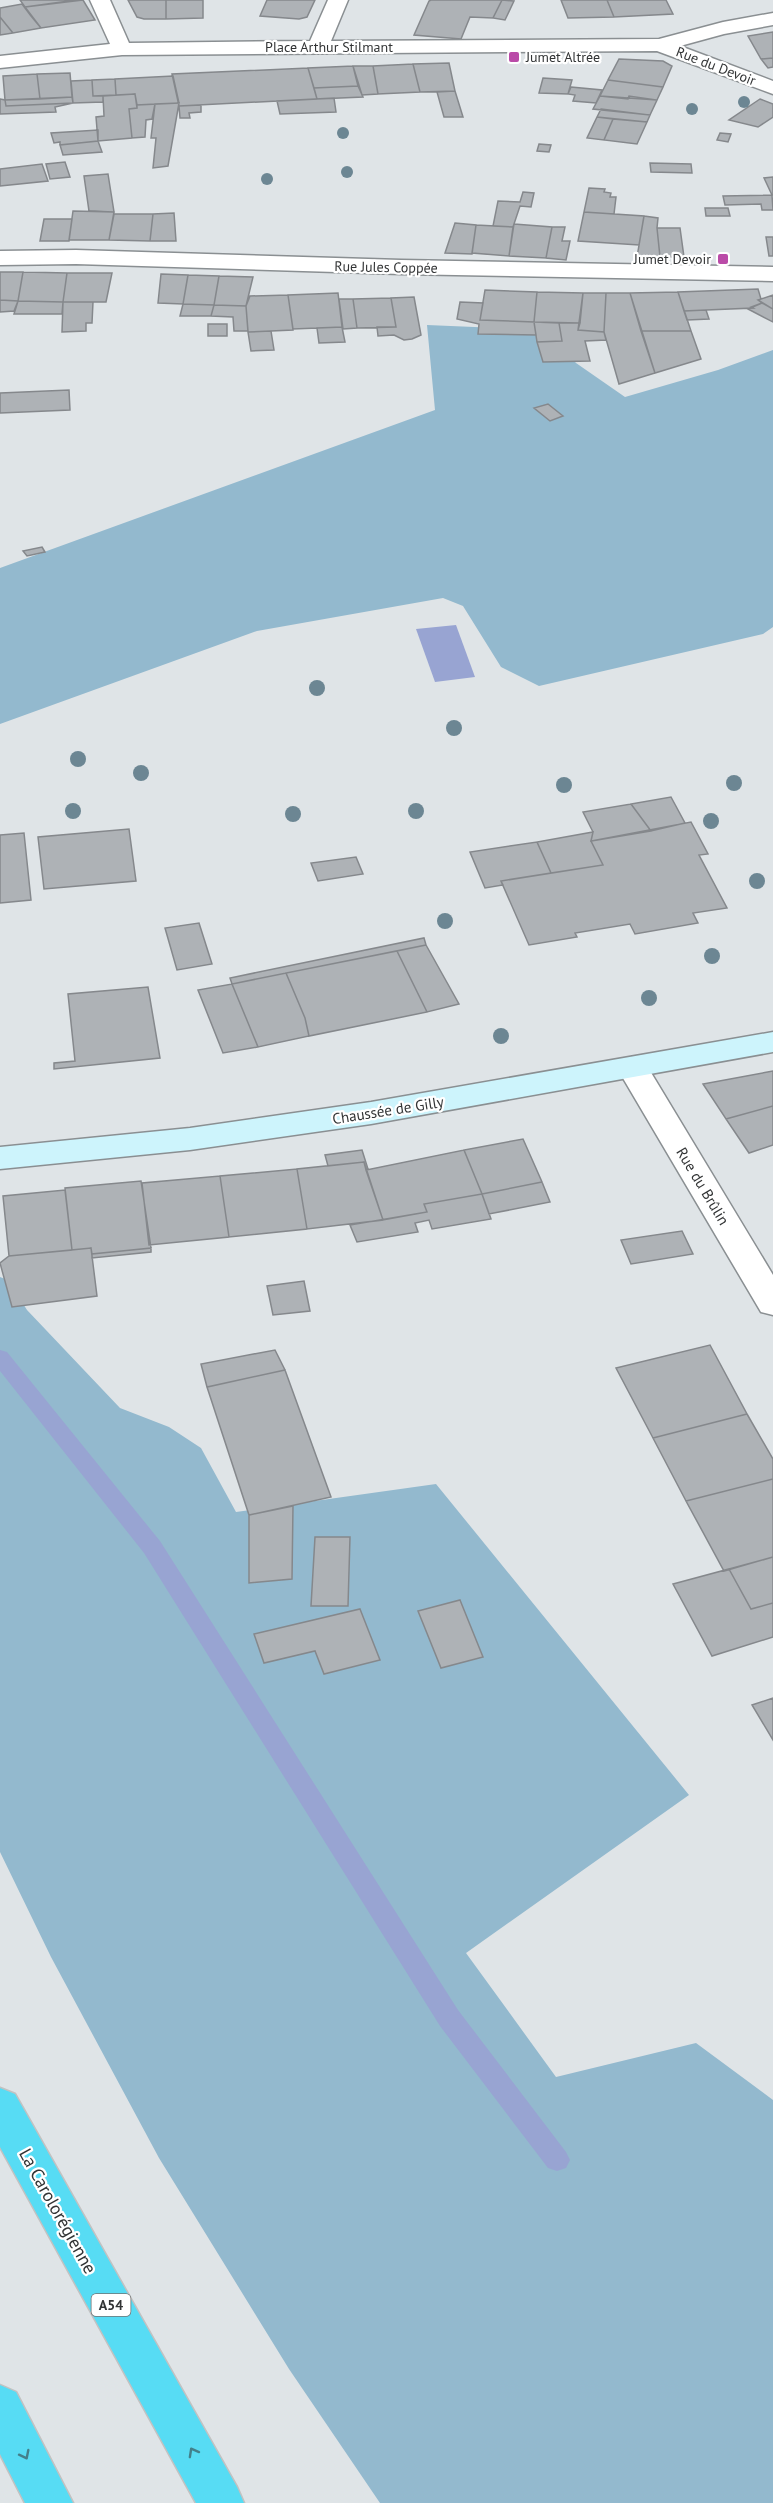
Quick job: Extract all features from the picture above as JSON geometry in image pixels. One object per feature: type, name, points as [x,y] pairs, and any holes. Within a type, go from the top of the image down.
[{"type":"highway","name":"La Carolorégienne","points":[[0,2108],[221,2503]]},
{"type":"highway","points":[[0,2407],[50,2503]]},
{"type":"street","points":[[100,0],[122,49]]},
{"type":"street","points":[[318,47],[338,0]]},
{"type":"street","points":[[658,45],[723,28],[773,19]]},
{"type":"street","name":"Place Arthur Stilmant","points":[[0,62],[122,49],[658,45]]},
{"type":"street","name":"Rue du Devoir","points":[[658,45],[773,88]]},
{"type":"street","name":"Rue Jules Coppée","points":[[0,258],[76,257],[401,267],[773,274]]},
{"type":"street","name":"Chaussée de Gilly","points":[[0,1158],[190,1139],[370,1113],[773,1042]]},
{"type":"street","name":"Rue du Brûlin","points":[[633,1068],[773,1303]]},
{"type":"shaded area","points":[[427,325],[544,330],[576,363],[625,397],[718,370],[773,350],[773,627],[763,634],[539,686],[501,667],[463,606],[443,598],[257,631],[0,724],[0,568],[435,410]]},
{"type":"shaded area","points":[[456,625],[475,677],[435,682],[416,629]]},
{"type":"shaded area","points":[[0,1277],[8,1280],[27,1310],[120,1408],[169,1427],[201,1448],[236,1512],[436,1484],[689,1795],[466,1953],[556,2077],[696,2043],[773,2100],[773,2503],[380,2503],[289,2369],[159,2158],[51,1957],[0,1852]]},
{"type":"building","points":[[20,0],[76,0],[25,7]]},
{"type":"building","points":[[83,0],[95,20],[41,28],[25,7]]},
{"type":"building","points":[[128,0],[166,0],[166,19],[137,17]]},
{"type":"building","points":[[166,0],[203,0],[203,18],[166,19]]},
{"type":"building","points":[[267,0],[315,0],[307,17],[299,19],[260,16]]},
{"type":"building","points":[[431,0],[502,0],[493,18],[470,17],[461,39],[414,35]]},
{"type":"building","points":[[502,0],[514,1],[505,20],[493,18]]},
{"type":"building","points":[[561,0],[607,0],[614,17],[568,18]]},
{"type":"building","points":[[607,0],[666,0],[673,14],[614,17]]},
{"type":"building","points":[[22,4],[41,28],[13,33],[0,17],[0,8]]},
{"type":"building","points":[[0,17],[13,33],[0,35]]},
{"type":"building","points":[[773,32],[773,58],[761,59],[748,36]]},
{"type":"building","points":[[773,58],[773,67],[768,68],[761,59]]},
{"type":"building","points":[[619,59],[663,61],[672,66],[663,87],[608,80]]},
{"type":"building","points":[[449,63],[455,91],[420,92],[413,64]]},
{"type":"building","points":[[413,64],[420,92],[378,94],[373,66]]},
{"type":"building","points":[[353,66],[358,86],[314,88],[308,68]]},
{"type":"building","points":[[353,66],[373,66],[378,94],[362,95]]},
{"type":"building","points":[[308,68],[317,99],[179,106],[172,74]]},
{"type":"building","points":[[70,73],[72,97],[40,99],[37,74]]},
{"type":"building","points":[[37,74],[40,99],[5,100],[3,76]]},
{"type":"building","points":[[173,76],[179,103],[137,105],[135,94],[116,95],[115,79]]},
{"type":"building","points":[[543,78],[572,80],[568,94],[539,93]]},
{"type":"building","points":[[115,79],[116,95],[93,96],[92,80]]},
{"type":"building","points":[[92,80],[93,96],[103,96],[103,102],[73,103],[71,81]]},
{"type":"building","points":[[608,80],[663,87],[657,100],[600,96]]},
{"type":"building","points":[[358,86],[363,97],[317,99],[314,88]]},
{"type":"building","points":[[571,87],[602,90],[596,103],[573,101],[575,95],[568,94]]},
{"type":"building","points":[[455,91],[463,117],[444,117],[437,92]]},
{"type":"building","points":[[135,94],[137,108],[129,109],[132,138],[98,141],[96,117],[104,116],[103,96]]},
{"type":"building","points":[[600,96],[628,99],[629,96],[657,100],[650,115],[593,109]]},
{"type":"building","points":[[72,97],[73,103],[6,106],[5,100]]},
{"type":"building","points":[[334,98],[336,112],[280,114],[277,101]]},
{"type":"building","points":[[0,99],[5,100],[6,106],[73,103],[55,107],[56,112],[0,114]]},
{"type":"building","points":[[760,99],[773,104],[773,117],[758,127],[729,120]]},
{"type":"building","points":[[179,103],[168,166],[153,168],[156,138],[151,138],[155,104]]},
{"type":"building","points":[[155,104],[152,119],[146,120],[145,137],[132,138],[129,109],[137,108],[137,105]]},
{"type":"building","points":[[201,105],[201,112],[189,113],[190,118],[180,118],[179,106]]},
{"type":"building","points":[[601,109],[650,115],[647,122],[597,117]]},
{"type":"building","points":[[597,117],[613,119],[604,140],[587,138]]},
{"type":"building","points":[[613,119],[647,122],[637,144],[604,140]]},
{"type":"building","points":[[98,130],[98,141],[60,145],[60,142],[54,143],[51,133]]},
{"type":"building","points":[[720,133],[731,134],[728,142],[717,140]]},
{"type":"building","points":[[98,141],[102,152],[63,155],[60,145]]},
{"type":"building","points":[[539,144],[551,145],[549,152],[537,151]]},
{"type":"building","points":[[65,162],[70,177],[50,179],[46,164]]},
{"type":"building","points":[[650,163],[691,164],[692,173],[651,172]]},
{"type":"building","points":[[42,164],[48,181],[0,186],[0,169]]},
{"type":"building","points":[[108,174],[114,212],[89,211],[84,176]]},
{"type":"building","points":[[773,177],[773,195],[772,195],[764,178]]},
{"type":"building","points":[[589,188],[605,189],[604,192],[611,193],[610,197],[616,197],[614,214],[584,212]]},
{"type":"building","points":[[523,192],[534,193],[531,207],[520,206],[513,227],[493,226],[498,201],[520,202]]},
{"type":"building","points":[[772,195],[773,210],[762,210],[761,204],[725,205],[723,196]]},
{"type":"building","points":[[705,208],[728,208],[730,216],[706,216]]},
{"type":"building","points":[[73,211],[114,212],[109,240],[69,240]]},
{"type":"building","points":[[584,212],[644,216],[639,245],[578,241]]},
{"type":"building","points":[[174,213],[176,241],[150,241],[153,214]]},
{"type":"building","points":[[114,214],[153,214],[150,241],[109,240]]},
{"type":"building","points":[[644,216],[658,218],[660,257],[637,257]]},
{"type":"building","points":[[44,219],[72,219],[69,241],[40,241]]},
{"type":"building","points":[[455,223],[476,225],[472,254],[445,253]]},
{"type":"building","points":[[514,224],[552,227],[546,258],[509,256]]},
{"type":"building","points":[[476,225],[513,227],[509,256],[472,253]]},
{"type":"building","points":[[552,227],[565,227],[562,241],[570,241],[566,260],[546,258]]},
{"type":"building","points":[[657,228],[680,228],[684,257],[660,257]]},
{"type":"building","points":[[766,237],[773,237],[773,256],[769,256]]},
{"type":"building","points":[[0,272],[23,272],[18,301],[0,300]]},
{"type":"building","points":[[23,272],[67,273],[63,302],[18,301]]},
{"type":"building","points":[[67,273],[112,273],[106,302],[63,302]]},
{"type":"building","points":[[161,274],[188,275],[183,304],[158,303]]},
{"type":"building","points":[[188,275],[219,276],[214,305],[183,304]]},
{"type":"building","points":[[219,276],[253,277],[246,306],[214,305]]},
{"type":"building","points":[[758,289],[761,299],[758,300],[762,303],[751,307],[753,308],[684,311],[678,292]]},
{"type":"building","points":[[485,290],[537,292],[534,322],[480,320]]},
{"type":"building","points":[[537,292],[583,293],[580,323],[534,322]]},
{"type":"building","points":[[678,292],[691,331],[641,331],[630,293]]},
{"type":"building","points":[[338,293],[342,327],[293,329],[288,295]]},
{"type":"building","points":[[583,293],[606,293],[604,332],[578,330]]},
{"type":"building","points":[[606,293],[630,293],[655,373],[619,384],[604,332]]},
{"type":"building","points":[[288,295],[293,330],[248,332],[246,306],[250,296]]},
{"type":"building","points":[[773,295],[773,309],[758,300]]},
{"type":"building","points":[[414,297],[421,335],[404,340],[394,335],[378,336],[377,327],[396,327],[391,298]]},
{"type":"building","points":[[391,298],[396,327],[357,328],[353,299]]},
{"type":"building","points":[[339,299],[353,299],[357,328],[343,329]]},
{"type":"building","points":[[0,300],[18,301],[14,311],[0,312]]},
{"type":"building","points":[[18,301],[63,302],[62,314],[14,314]]},
{"type":"building","points":[[63,302],[93,302],[92,323],[86,323],[86,331],[62,332]]},
{"type":"building","points":[[460,302],[483,303],[480,320],[534,322],[536,335],[478,334],[479,324],[457,319]]},
{"type":"building","points":[[762,303],[773,309],[773,322],[748,309]]},
{"type":"building","points":[[183,304],[214,305],[211,316],[180,316]]},
{"type":"building","points":[[214,305],[246,306],[248,331],[234,331],[233,317],[211,316]]},
{"type":"building","points":[[706,310],[709,319],[687,320],[684,311]]},
{"type":"building","points":[[534,322],[559,323],[562,341],[537,342]]},
{"type":"building","points":[[559,323],[580,323],[578,330],[604,332],[606,340],[585,341],[590,361],[543,362],[537,342],[562,341]]},
{"type":"building","points":[[208,324],[227,324],[227,336],[208,336]]},
{"type":"building","points":[[342,327],[345,342],[319,343],[317,328]]},
{"type":"building","points":[[271,331],[274,350],[251,351],[248,332]]},
{"type":"building","points":[[641,331],[691,331],[701,359],[655,373]]},
{"type":"building","points":[[69,390],[70,410],[0,413],[0,393]]},
{"type":"building","points":[[548,404],[563,416],[550,421],[534,408]]},
{"type":"building","points":[[42,547],[45,552],[27,556],[23,551]]},
{"type":"building","points":[[671,797],[685,823],[651,831],[631,804]]},
{"type":"building","points":[[631,804],[651,831],[591,841],[593,832],[583,812]]},
{"type":"building","points":[[691,822],[708,854],[699,855],[727,908],[693,913],[698,923],[635,934],[630,924],[575,933],[577,937],[529,945],[501,881],[603,865],[591,841]]},
{"type":"building","points":[[129,829],[136,881],[44,889],[38,837]]},
{"type":"building","points":[[593,832],[591,841],[603,865],[551,873],[537,842]]},
{"type":"building","points":[[24,833],[31,900],[0,903],[0,835]]},
{"type":"building","points":[[537,842],[551,873],[501,881],[503,885],[485,888],[470,852]]},
{"type":"building","points":[[356,857],[363,874],[318,881],[311,863]]},
{"type":"building","points":[[199,923],[212,964],[177,970],[165,928]]},
{"type":"building","points":[[424,938],[426,945],[232,984],[230,978]]},
{"type":"building","points":[[426,945],[459,1004],[427,1012],[397,951]]},
{"type":"building","points":[[397,951],[427,1012],[309,1036],[305,1018],[286,973]]},
{"type":"building","points":[[286,973],[305,1018],[309,1036],[258,1047],[232,984]]},
{"type":"building","points":[[232,984],[258,1047],[223,1053],[198,990]]},
{"type":"building","points":[[148,987],[160,1058],[54,1069],[54,1063],[75,1061],[68,994]]},
{"type":"building","points":[[773,1071],[773,1106],[726,1119],[703,1084]]},
{"type":"building","points":[[773,1106],[773,1145],[749,1153],[726,1119]]},
{"type":"building","points":[[523,1139],[542,1182],[482,1194],[464,1150]]},
{"type":"building","points":[[362,1150],[368,1169],[366,1170],[364,1162],[328,1166],[325,1155]]},
{"type":"building","points":[[464,1150],[482,1194],[424,1204],[427,1212],[383,1220],[366,1170]]},
{"type":"building","points":[[364,1162],[383,1220],[307,1229],[297,1169]]},
{"type":"building","points":[[297,1169],[307,1229],[229,1237],[220,1176]]},
{"type":"building","points":[[220,1176],[229,1237],[149,1245],[142,1183]]},
{"type":"building","points":[[141,1181],[151,1248],[92,1254],[91,1248],[72,1250],[65,1188]]},
{"type":"building","points":[[542,1182],[550,1202],[489,1214],[482,1194]]},
{"type":"building","points":[[65,1190],[72,1250],[9,1256],[3,1196]]},
{"type":"building","points":[[482,1194],[491,1219],[432,1229],[429,1220],[415,1223],[418,1232],[357,1242],[350,1225],[427,1212],[424,1204]]},
{"type":"building","points":[[682,1231],[693,1254],[631,1264],[621,1240]]},
{"type":"building","points":[[91,1248],[97,1296],[12,1307],[0,1263],[9,1256]]},
{"type":"building","points":[[151,1248],[151,1252],[92,1258],[92,1254]]},
{"type":"building","points":[[304,1281],[310,1311],[273,1315],[267,1286]]},
{"type":"building","points":[[710,1345],[747,1414],[653,1438],[616,1368]]},
{"type":"building","points":[[275,1350],[285,1370],[207,1387],[201,1364]]},
{"type":"building","points":[[285,1370],[331,1497],[249,1515],[207,1387]]},
{"type":"building","points":[[747,1414],[773,1459],[773,1479],[686,1501],[653,1438]]},
{"type":"building","points":[[773,1479],[773,1557],[724,1571],[686,1501]]},
{"type":"building","points":[[293,1506],[292,1579],[249,1583],[249,1515]]},
{"type":"building","points":[[315,1537],[350,1537],[348,1606],[311,1606]]},
{"type":"building","points":[[773,1557],[773,1603],[751,1609],[729,1569]]},
{"type":"building","points":[[729,1569],[751,1609],[773,1603],[773,1637],[712,1656],[673,1584]]},
{"type":"building","points":[[460,1600],[483,1657],[441,1668],[418,1611]]},
{"type":"building","points":[[360,1609],[380,1660],[324,1674],[315,1651],[264,1663],[254,1634]]},
{"type":"building","points":[[773,1698],[773,1740],[752,1705]]},
{"type":"waterway","points":[[0,1357],[152,1547],[449,2018],[557,2160]]},
{"type":"place","name":"Jumet Altrée","points":[[514,57]]},
{"type":"place","name":"Jumet Devoir","points":[[723,259]]}]
